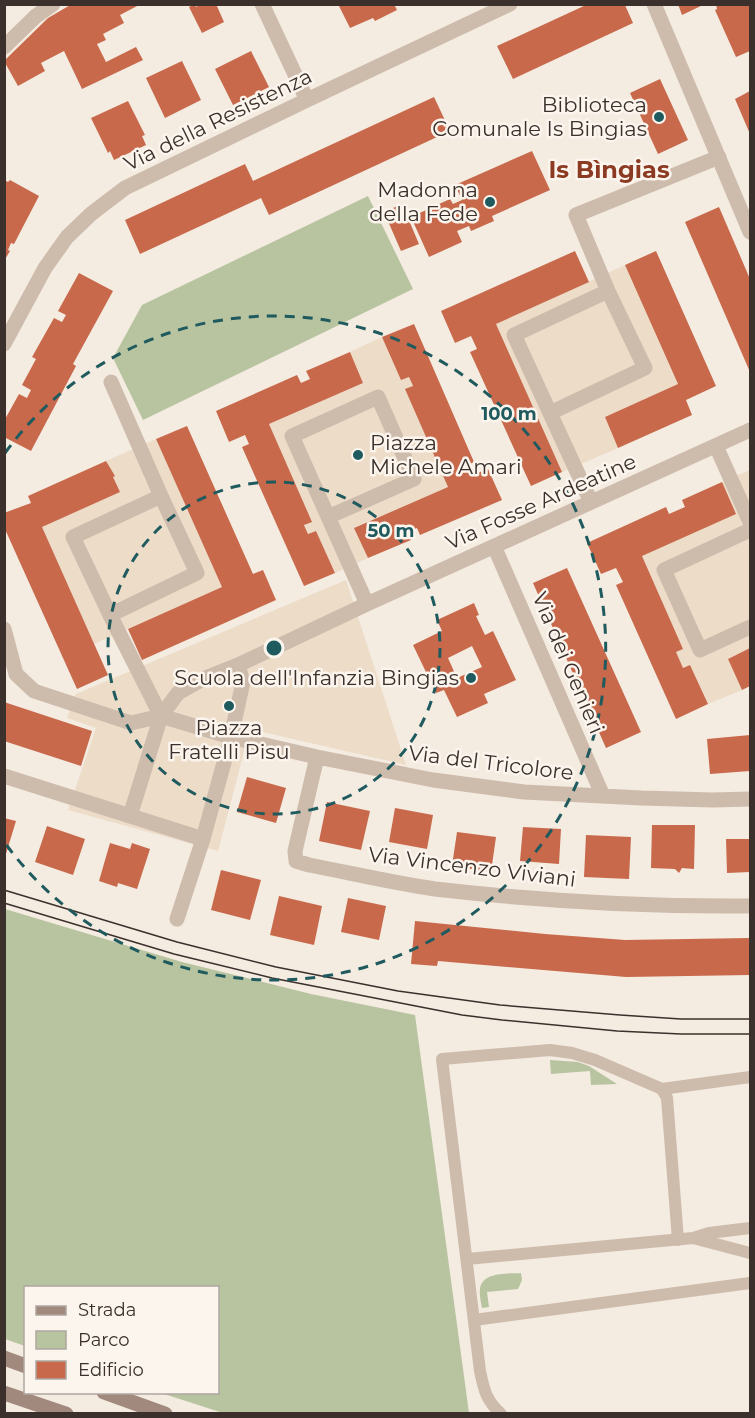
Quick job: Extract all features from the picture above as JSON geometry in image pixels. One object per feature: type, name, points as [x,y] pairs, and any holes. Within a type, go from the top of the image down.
[{"type":"main road","points":[[4,1359],[24,1365]]},
{"type":"main road","points":[[4,1393],[66,1413]]},
{"type":"main road","points":[[110,1394],[165,1413]]},
{"type":"street","points":[[4,47],[36,16],[53,4]]},
{"type":"street","points":[[262,4],[307,100]]},
{"type":"street","name":"Via della Resistenza","points":[[4,344],[45,268],[67,237],[124,188],[510,4]]},
{"type":"street","points":[[654,4],[750,232]]},
{"type":"street","points":[[550,413],[645,368],[608,291],[576,215],[719,157]]},
{"type":"street","points":[[591,502],[514,335],[608,291]]},
{"type":"street","points":[[110,615],[197,573],[111,382]]},
{"type":"street","points":[[328,517],[414,479],[378,397],[292,436],[328,517],[367,604]]},
{"type":"street","name":"Via Fosse Ardeatine","points":[[130,816],[161,716],[178,693],[203,679],[750,430]]},
{"type":"street","points":[[716,446],[750,522]]},
{"type":"street","points":[[161,496],[73,537],[161,716]]},
{"type":"street","points":[[750,530],[664,570],[700,650],[750,627]]},
{"type":"street","name":"Via dei Genieri","points":[[494,546],[603,796]]},
{"type":"street","points":[[4,629],[16,674],[34,691],[131,723],[161,716],[231,736]]},
{"type":"street","points":[[177,919],[203,839],[231,736],[243,682],[238,664]]},
{"type":"street","name":"Via del Tricolore","points":[[231,736],[317,757],[463,784],[524,792],[713,800],[750,799]]},
{"type":"street","name":"Via Vincenzo Viviani","points":[[317,757],[295,851],[296,861],[309,866],[433,888],[597,904],[750,906]]},
{"type":"street","points":[[4,776],[203,839]]},
{"type":"lane","points":[[501,1413],[485,1393],[442,1059],[550,1050],[572,1053],[595,1060],[662,1089],[750,1077]]},
{"type":"lane","points":[[662,1089],[667,1098],[678,1240]]},
{"type":"lane","points":[[467,1259],[678,1240],[709,1233],[750,1228]]},
{"type":"lane","points":[[693,1238],[750,1253]]},
{"type":"lane","points":[[474,1320],[750,1283]]},
{"type":"green space","points":[[368,196],[413,289],[143,420],[113,358],[142,305]]},
{"type":"green space","points":[[5,909],[182,962],[311,994],[415,1015],[469,1413],[223,1413],[164,1394],[219,1394],[219,1286],[24,1286],[24,1346],[5,1339]]},
{"type":"green space","points":[[550,1060],[578,1062],[589,1066],[617,1084],[591,1085],[590,1071],[551,1074]]},
{"type":"green space","points":[[521,1273],[522,1280],[518,1289],[487,1292],[489,1307],[482,1308],[480,1289],[486,1279],[491,1276]]},
{"type":"shaded area","points":[[625,265],[678,384],[605,417],[618,448],[562,472],[496,324]]},
{"type":"shaded area","name":"Piazza Michele Amari","points":[[382,337],[409,377],[448,487],[355,527],[368,558],[335,573],[316,531],[308,534],[269,424],[363,383],[350,352]]},
{"type":"shaded area","points":[[156,439],[222,587],[94,644],[42,527],[114,476],[106,461]]},
{"type":"shaded area","points":[[750,470],[750,648],[728,659],[742,690],[708,704],[690,665],[683,668],[676,652],[683,649],[642,556],[722,482]]},
{"type":"shaded area","name":"Piazza Fratelli Pisu","points":[[346,580],[406,765],[250,729],[218,851],[68,810],[96,728],[67,718],[76,694]]},
{"type":"building","points":[[72,4],[141,4],[120,15],[124,23],[103,34],[106,40],[97,44],[106,62],[136,47],[143,60],[82,89],[64,51],[41,63],[45,71],[18,86],[4,61],[48,18]]},
{"type":"building","points":[[195,4],[196,7],[201,4],[216,4],[224,22],[202,33],[189,7]]},
{"type":"building","points":[[338,4],[394,4],[397,10],[375,21],[373,18],[350,28]]},
{"type":"building","points":[[678,4],[705,4],[682,15]]},
{"type":"building","points":[[716,4],[750,4],[750,51],[736,57],[715,10],[717,9]]},
{"type":"building","points":[[586,5],[625,5],[633,23],[513,79],[497,46]]},
{"type":"building","points":[[251,51],[269,87],[233,105],[215,69]]},
{"type":"building","points":[[182,61],[201,100],[165,118],[146,78]]},
{"type":"building","name":"Biblioteca Comunale Is Bingias","points":[[660,79],[688,140],[658,154],[630,93]]},
{"type":"building","points":[[750,91],[750,134],[735,99]]},
{"type":"building","points":[[434,97],[450,131],[269,215],[261,198],[140,254],[125,220],[245,164],[253,181]]},
{"type":"building","points":[[128,101],[145,135],[142,136],[146,145],[114,160],[110,151],[108,153],[91,118]]},
{"type":"building","name":"Madonna della Fede","points":[[532,151],[550,190],[492,216],[494,221],[471,231],[469,226],[457,231],[462,242],[429,257],[411,217],[450,199],[453,204],[462,200],[455,185]]},
{"type":"building","points":[[4,180],[8,182],[10,180],[39,196],[14,244],[11,243],[8,250],[10,251],[4,261]]},
{"type":"building","points":[[402,204],[419,244],[401,251],[384,212]]},
{"type":"building","points":[[719,207],[750,279],[750,372],[685,222]]},
{"type":"building","points":[[575,251],[589,282],[496,324],[562,472],[531,486],[470,352],[477,349],[471,336],[455,343],[441,311]]},
{"type":"building","points":[[656,251],[716,386],[686,400],[692,415],[618,448],[605,417],[678,384],[625,265]]},
{"type":"building","points":[[79,273],[113,291],[73,364],[76,366],[31,451],[4,437],[4,421],[19,394],[27,398],[31,390],[22,385],[36,359],[32,357],[54,318],[62,322],[66,315],[58,311]]},
{"type":"building","points":[[414,324],[474,462],[468,465],[472,475],[488,469],[502,500],[420,535],[417,528],[407,532],[411,540],[368,558],[354,528],[448,487],[405,389],[413,386],[409,377],[401,380],[382,337]]},
{"type":"building","points":[[350,352],[363,383],[269,424],[312,522],[304,525],[308,534],[316,531],[335,573],[304,586],[242,447],[249,444],[245,435],[229,442],[216,411],[297,375],[301,383],[310,379],[306,371]]},
{"type":"building","points":[[187,426],[253,574],[263,570],[276,600],[142,660],[128,629],[222,587],[156,439]]},
{"type":"building","points":[[106,461],[115,476],[113,477],[120,492],[42,527],[108,675],[77,689],[4,527],[4,513],[31,503],[28,496]]},
{"type":"building","points":[[722,482],[736,514],[642,556],[683,649],[676,652],[683,668],[690,665],[708,704],[676,719],[616,585],[623,582],[616,568],[601,574],[587,543],[666,507],[669,514],[685,507],[682,500]]},
{"type":"building","points":[[567,568],[641,732],[606,748],[533,583]]},
{"type":"building","points":[[474,603],[479,615],[476,616],[485,635],[493,631],[516,680],[484,694],[488,703],[457,717],[444,690],[436,693],[413,645],[442,631],[437,620]],"holes":[[[472,646],[482,667],[457,678],[448,658]]]},
{"type":"building","points":[[750,648],[750,686],[742,690],[728,659]]},
{"type":"building","points":[[4,702],[92,731],[81,766],[4,741]]},
{"type":"building","points":[[750,735],[750,771],[710,774],[707,739]]},
{"type":"building","points":[[247,777],[286,788],[276,823],[237,812]]},
{"type":"building","points":[[327,802],[370,811],[361,850],[319,841]]},
{"type":"building","points":[[395,808],[433,815],[427,849],[389,842]]},
{"type":"building","points":[[4,818],[16,821],[5,857],[4,857]]},
{"type":"building","points":[[652,825],[695,825],[694,869],[682,868],[679,873],[675,869],[651,868]]},
{"type":"building","points":[[47,826],[85,839],[73,875],[35,862]]},
{"type":"building","points":[[523,827],[561,829],[559,864],[520,861]]},
{"type":"building","points":[[457,832],[496,837],[491,872],[452,866]]},
{"type":"building","points":[[586,835],[631,837],[629,879],[584,877]]},
{"type":"building","points":[[726,839],[750,839],[750,872],[727,873]]},
{"type":"building","points":[[110,843],[130,849],[132,843],[150,849],[137,889],[118,883],[117,887],[99,881]]},
{"type":"building","points":[[221,870],[261,880],[250,920],[211,910]]},
{"type":"building","points":[[279,896],[322,906],[314,945],[270,935]]},
{"type":"building","points":[[348,898],[386,906],[379,940],[341,932]]},
{"type":"building","points":[[415,921],[625,940],[750,938],[750,975],[626,977],[438,961],[437,966],[411,964]]},
{"type":"tram line","points":[[4,890],[177,942],[276,967],[398,991],[500,1005],[620,1015],[681,1019],[750,1019]]},
{"type":"tram line","points":[[4,903],[174,954],[272,978],[462,1015],[617,1031],[750,1034]]},
{"type":"place","name":"Biblioteca Comunale Is Bingias","points":[[659,117]]},
{"type":"place","name":"Madonna della Fede","points":[[490,202]]},
{"type":"place","name":"Piazza Michele Amari","points":[[358,455]]},
{"type":"place","name":"Scuola dell'Infanzia Bingias","points":[[471,678]]},
{"type":"place","name":"Piazza Fratelli Pisu","points":[[229,706]]},
{"type":"district","name":"Is Bìngias","points":[[609,170]]}]
